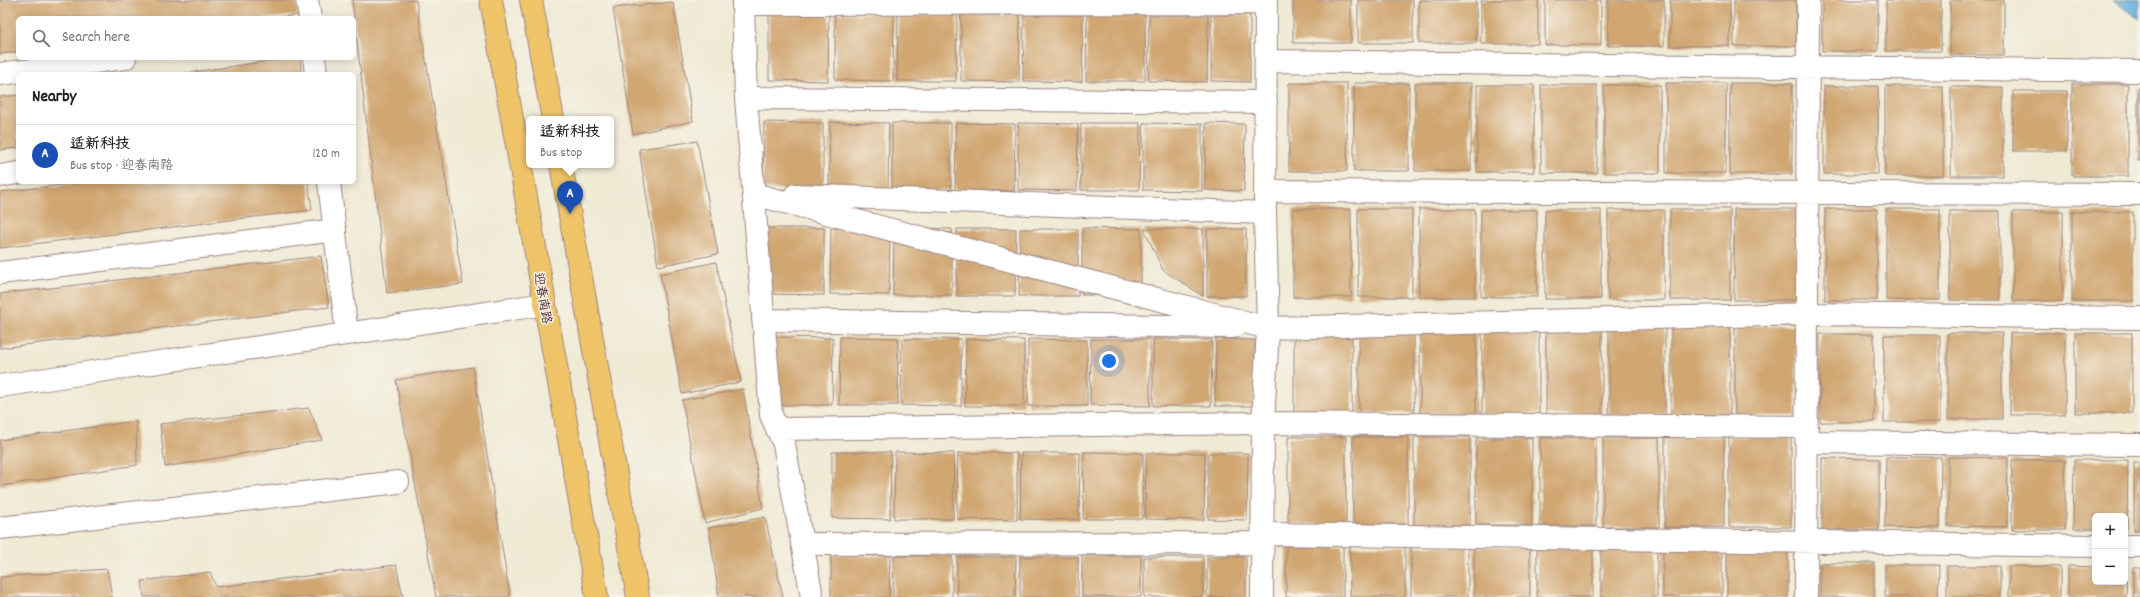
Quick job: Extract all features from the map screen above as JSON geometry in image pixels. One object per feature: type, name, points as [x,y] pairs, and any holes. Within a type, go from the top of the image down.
[{"type":"main road","name":"迎春南路","points":[[491,0],[597,597]]},
{"type":"main road","points":[[531,0],[551,116]]},
{"type":"main road","points":[[562,168],[638,597]]},
{"type":"street","points":[[308,0],[310,16]]},
{"type":"street","points":[[1806,597],[1808,0]]},
{"type":"street","points":[[812,597],[784,444],[771,415],[746,98],[743,4],[1266,2],[1265,213],[1268,328],[1263,423],[1262,597]]},
{"type":"street","points":[[0,74],[109,60]]},
{"type":"street","points":[[314,60],[316,72]]},
{"type":"street","points":[[1266,60],[2140,71]]},
{"type":"street","points":[[746,98],[1266,102]]},
{"type":"street","points":[[0,176],[16,173]]},
{"type":"street","points":[[329,184],[347,334]]},
{"type":"street","points":[[1265,191],[2140,194]]},
{"type":"street","points":[[754,194],[1265,213]]},
{"type":"street","points":[[754,194],[1268,328]]},
{"type":"street","points":[[0,273],[335,230]]},
{"type":"street","points":[[0,386],[545,304]]},
{"type":"street","points":[[764,320],[1268,328],[1808,314],[2140,318]]},
{"type":"street","points":[[777,429],[1263,423],[1806,434],[2140,445]]},
{"type":"street","points":[[0,528],[398,482]]},
{"type":"street","points":[[802,544],[1263,539],[1806,541],[2092,546]]},
{"type":"street","points":[[2128,546],[2140,546]]},
{"type":"water","points":[[2113,0],[2140,0],[2140,19]]},
{"type":"building","points":[[0,0],[296,0],[298,15],[290,16],[16,16],[16,52],[0,54]]},
{"type":"building","points":[[352,0],[416,0],[463,284],[387,293],[356,33],[356,16],[354,16]]},
{"type":"building","points":[[1293,0],[1351,0],[1351,43],[1293,43]]},
{"type":"building","points":[[1358,0],[1413,0],[1413,43],[1358,43]]},
{"type":"building","points":[[1419,0],[1476,0],[1476,43],[1419,43]]},
{"type":"building","points":[[1481,0],[1538,0],[1538,44],[1481,44]]},
{"type":"building","points":[[1545,0],[1601,0],[1601,45],[1545,45]]},
{"type":"building","points":[[1608,0],[1664,0],[1664,46],[1608,46]]},
{"type":"building","points":[[1670,0],[1730,0],[1730,46],[1670,46]]},
{"type":"building","points":[[1734,0],[1796,0],[1796,46],[1734,46]]},
{"type":"building","points":[[1822,0],[1878,0],[1878,51],[1822,51]]},
{"type":"building","points":[[1886,0],[1941,0],[1941,51],[1886,51]]},
{"type":"building","points":[[1950,0],[2004,0],[2004,55],[1950,55]]},
{"type":"building","points":[[673,2],[693,121],[633,134],[613,8]]},
{"type":"building","points":[[769,13],[829,14],[828,81],[769,80]]},
{"type":"building","points":[[835,13],[894,14],[893,81],[835,80]]},
{"type":"building","points":[[898,14],[957,14],[956,81],[897,81]]},
{"type":"building","points":[[1087,14],[1145,14],[1145,81],[1086,81]]},
{"type":"building","points":[[961,15],[1020,15],[1019,82],[961,81]]},
{"type":"building","points":[[1024,15],[1083,15],[1082,82],[1023,81]]},
{"type":"building","points":[[1149,15],[1208,15],[1207,82],[1148,81]]},
{"type":"building","points":[[1211,15],[1250,15],[1250,82],[1211,81]]},
{"type":"building","points":[[276,60],[300,60],[301,72],[193,72]]},
{"type":"building","points":[[1289,83],[1347,83],[1347,171],[1289,171]]},
{"type":"building","points":[[1354,83],[1409,83],[1409,171],[1354,171]]},
{"type":"building","points":[[1415,83],[1471,83],[1471,171],[1415,171]]},
{"type":"building","points":[[1666,83],[1726,83],[1726,173],[1666,173]]},
{"type":"building","points":[[1730,83],[1792,83],[1792,174],[1730,174]]},
{"type":"building","points":[[2072,84],[2128,84],[2128,176],[2072,176]]},
{"type":"building","points":[[1477,85],[1534,85],[1534,172],[1477,172]]},
{"type":"building","points":[[1541,85],[1597,85],[1597,173],[1541,173]]},
{"type":"building","points":[[1604,85],[1660,85],[1660,173],[1604,173]]},
{"type":"building","points":[[1824,86],[1878,86],[1878,174],[1824,174]]},
{"type":"building","points":[[1885,86],[1943,86],[1943,176],[1885,176]]},
{"type":"building","points":[[1951,87],[2003,87],[2003,176],[1951,176]]},
{"type":"building","points":[[2138,88],[2140,88],[2140,161],[2138,161]]},
{"type":"building","points":[[2013,91],[2067,91],[2067,151],[2013,151]]},
{"type":"building","points":[[16,95],[16,148],[0,150],[0,97]]},
{"type":"building","points":[[764,122],[823,123],[823,190],[763,189]]},
{"type":"building","points":[[830,122],[889,123],[888,190],[829,189]]},
{"type":"building","points":[[892,123],[951,123],[951,190],[892,190]]},
{"type":"building","points":[[956,123],[1015,124],[1014,191],[955,190]]},
{"type":"building","points":[[1018,123],[1078,124],[1077,191],[1018,190]]},
{"type":"building","points":[[1081,123],[1140,123],[1139,190],[1081,190]]},
{"type":"building","points":[[1143,123],[1202,124],[1202,191],[1143,190]]},
{"type":"building","points":[[1206,123],[1245,124],[1244,191],[1205,190]]},
{"type":"building","points":[[697,141],[718,254],[658,266],[639,149]]},
{"type":"building","points":[[70,184],[308,184],[312,210],[0,248],[0,192]]},
{"type":"building","points":[[1293,209],[1351,209],[1351,297],[1293,297]]},
{"type":"building","points":[[1358,209],[1412,209],[1412,297],[1358,297]]},
{"type":"building","points":[[1419,209],[1475,209],[1475,297],[1419,297]]},
{"type":"building","points":[[1670,209],[1730,209],[1730,300],[1670,300]]},
{"type":"building","points":[[1734,209],[1796,209],[1796,300],[1734,300]]},
{"type":"building","points":[[1825,209],[1877,209],[1877,300],[1825,300]]},
{"type":"building","points":[[1886,209],[1940,209],[1940,300],[1886,300]]},
{"type":"building","points":[[1481,210],[1537,210],[1537,297],[1481,297]]},
{"type":"building","points":[[1545,210],[1601,210],[1601,299],[1545,299]]},
{"type":"building","points":[[1608,210],[1664,210],[1664,300],[1608,300]]},
{"type":"building","points":[[1950,211],[2000,211],[2000,300],[1950,300]]},
{"type":"building","points":[[2013,212],[2063,212],[2063,301],[2013,301]]},
{"type":"building","points":[[2072,212],[2133,212],[2133,301],[2072,301]]},
{"type":"building","points":[[765,228],[824,228],[824,295],[765,294]]},
{"type":"building","points":[[831,228],[890,228],[889,295],[830,294]]},
{"type":"building","points":[[894,228],[952,229],[952,295],[893,295]]},
{"type":"building","points":[[1082,228],[1141,229],[1141,295],[1082,295]]},
{"type":"building","points":[[957,229],[1016,229],[1015,296],[957,296]]},
{"type":"building","points":[[1020,229],[1078,229],[1078,296],[1019,296]]},
{"type":"building","points":[[1144,229],[1203,229],[1203,296],[1163,270]]},
{"type":"building","points":[[1207,229],[1246,229],[1246,296],[1207,296]]},
{"type":"building","points":[[321,256],[329,307],[0,348],[0,294]]},
{"type":"building","points":[[716,262],[741,382],[682,394],[660,274]]},
{"type":"building","points":[[1294,326],[1352,326],[1352,413],[1294,413]]},
{"type":"building","points":[[1359,326],[1414,326],[1414,413],[1359,413]]},
{"type":"building","points":[[1420,326],[1476,326],[1476,413],[1420,413]]},
{"type":"building","points":[[1671,326],[1730,326],[1730,415],[1671,415]]},
{"type":"building","points":[[1735,326],[1796,326],[1796,416],[1735,416]]},
{"type":"building","points":[[1482,327],[1539,327],[1539,414],[1482,414]]},
{"type":"building","points":[[1546,327],[1602,327],[1602,415],[1546,415]]},
{"type":"building","points":[[1609,327],[1665,327],[1665,415],[1609,415]]},
{"type":"building","points":[[1948,333],[2002,333],[2002,419],[1948,419]]},
{"type":"building","points":[[2010,333],[2065,333],[2065,415],[2010,415]]},
{"type":"building","points":[[2075,333],[2132,333],[2132,413],[2075,413]]},
{"type":"building","points":[[1820,334],[1874,334],[1874,422],[1820,422]]},
{"type":"building","points":[[1884,335],[1940,335],[1940,422],[1884,422]]},
{"type":"building","points":[[774,337],[833,338],[832,405],[774,405]]},
{"type":"building","points":[[840,337],[898,338],[898,405],[839,405]]},
{"type":"building","points":[[902,339],[961,339],[961,406],[901,405]]},
{"type":"building","points":[[966,339],[1024,340],[1024,406],[965,406]]},
{"type":"building","points":[[1028,339],[1087,340],[1087,406],[1028,406]]},
{"type":"building","points":[[1091,339],[1150,339],[1150,406],[1090,405]]},
{"type":"building","points":[[1153,339],[1212,340],[1211,406],[1153,406]]},
{"type":"building","points":[[1216,339],[1255,340],[1255,406],[1215,406]]},
{"type":"building","points":[[473,367],[510,597],[436,597],[396,380]]},
{"type":"building","points":[[743,389],[763,508],[705,523],[682,400]]},
{"type":"building","points":[[309,408],[322,440],[165,467],[160,424]]},
{"type":"building","points":[[136,421],[137,465],[0,486],[0,440]]},
{"type":"building","points":[[1288,437],[1346,437],[1346,524],[1288,524]]},
{"type":"building","points":[[1353,437],[1408,437],[1408,524],[1353,524]]},
{"type":"building","points":[[1414,437],[1470,437],[1470,525],[1414,525]]},
{"type":"building","points":[[1665,437],[1724,437],[1724,527],[1665,527]]},
{"type":"building","points":[[1729,437],[1791,437],[1791,527],[1729,527]]},
{"type":"building","points":[[1476,438],[1532,438],[1532,525],[1476,525]]},
{"type":"building","points":[[1540,438],[1596,438],[1596,526],[1540,526]]},
{"type":"building","points":[[1603,438],[1659,438],[1659,527],[1603,527]]},
{"type":"building","points":[[832,452],[891,452],[890,519],[832,518]]},
{"type":"building","points":[[895,452],[954,453],[953,519],[894,519]]},
{"type":"building","points":[[1084,452],[1143,453],[1142,519],[1083,519]]},
{"type":"building","points":[[958,453],[1017,453],[1017,520],[957,519]]},
{"type":"building","points":[[1021,453],[1080,453],[1079,520],[1020,519]]},
{"type":"building","points":[[1146,453],[1205,453],[1204,520],[1145,519]]},
{"type":"building","points":[[1208,453],[1248,453],[1247,520],[1208,519]]},
{"type":"building","points":[[1886,457],[1941,457],[1940,528],[1885,527]]},
{"type":"building","points":[[1948,457],[2008,458],[2007,527],[1948,526]]},
{"type":"building","points":[[1822,458],[1879,459],[1879,530],[1822,530]]},
{"type":"building","points":[[2012,460],[2065,460],[2065,530],[2012,530]]},
{"type":"building","points":[[2074,460],[2128,460],[2127,513],[2092,513],[2092,529],[2073,529]]},
{"type":"building","points":[[2134,463],[2140,463],[2140,530],[2134,530]]},
{"type":"building","points":[[765,517],[783,597],[719,597],[709,528]]},
{"type":"building","points":[[1286,546],[1343,546],[1343,597],[1286,597]]},
{"type":"building","points":[[1350,546],[1405,546],[1405,597],[1350,597]]},
{"type":"building","points":[[1411,546],[1468,546],[1468,597],[1411,597]]},
{"type":"building","points":[[1663,546],[1722,546],[1722,597],[1663,597]]},
{"type":"building","points":[[1727,546],[1788,546],[1788,597],[1727,597]]},
{"type":"building","points":[[1474,547],[1530,547],[1530,597],[1474,597]]},
{"type":"building","points":[[1537,547],[1593,547],[1593,597],[1537,597]]},
{"type":"building","points":[[1601,547],[1657,547],[1657,597],[1601,597]]},
{"type":"building","points":[[831,555],[890,556],[889,597],[831,597]]},
{"type":"building","points":[[894,556],[952,556],[952,597],[893,597]]},
{"type":"building","points":[[1082,556],[1141,556],[1141,597],[1082,597]]},
{"type":"building","points":[[957,557],[1016,557],[1015,597],[957,597]]},
{"type":"building","points":[[1020,557],[1078,557],[1078,597],[1020,597]]},
{"type":"building","points":[[1144,557],[1203,557],[1203,597],[1144,597]]},
{"type":"building","points":[[1207,557],[1246,557],[1246,597],[1207,597]]},
{"type":"building","points":[[1820,563],[1874,563],[1874,597],[1820,597]]},
{"type":"building","points":[[396,565],[403,597],[144,597],[142,581],[210,572],[216,587]]},
{"type":"building","points":[[1885,565],[1939,565],[1938,597],[1885,597]]},
{"type":"building","points":[[1947,566],[2000,566],[2000,597],[1947,597]]},
{"type":"building","points":[[2009,566],[2060,567],[2060,597],[2009,597]]},
{"type":"building","points":[[2068,566],[2092,567],[2092,585],[2126,585],[2126,597],[2068,597]]},
{"type":"building","points":[[2133,568],[2140,568],[2140,597],[2133,597]]},
{"type":"building","points":[[107,569],[112,597],[0,597],[0,577]]},
{"type":"place","name":"适新科技","points":[[570,214]]}]
